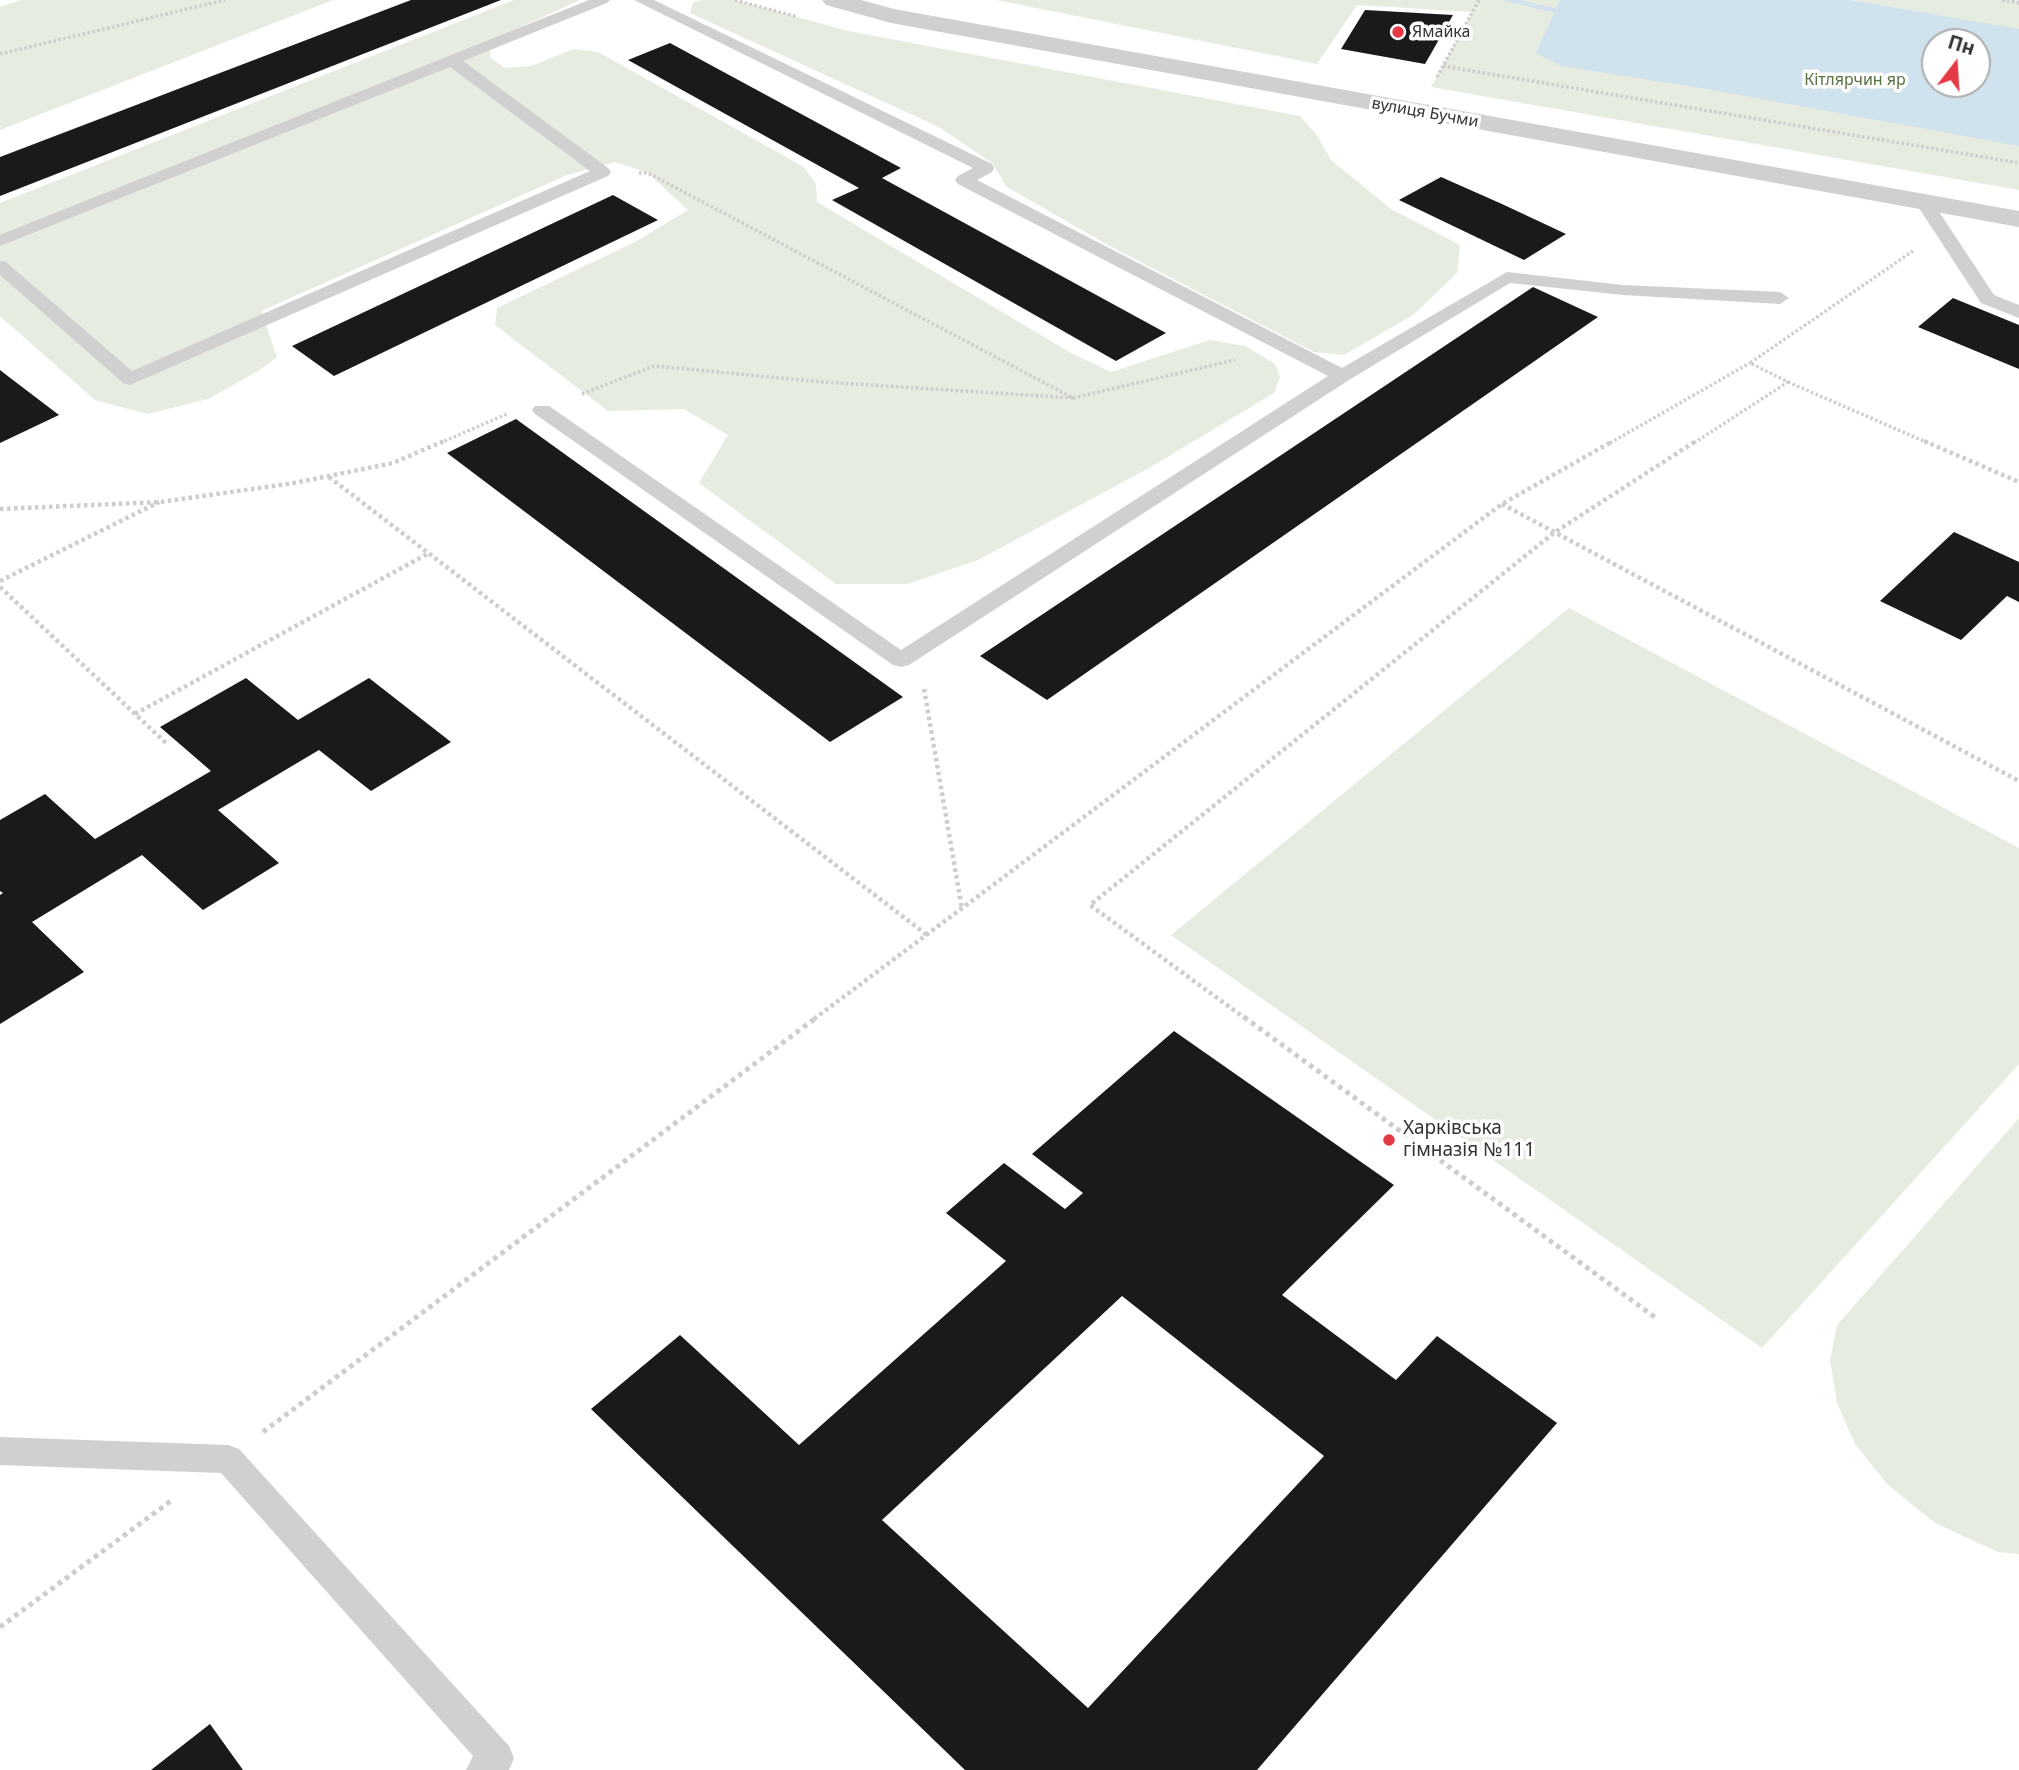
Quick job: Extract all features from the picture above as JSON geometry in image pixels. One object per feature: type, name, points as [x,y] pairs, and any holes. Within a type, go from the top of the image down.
[{"type":"street","name":"вулиця Бучми","points":[[834,0],[891,16],[2019,219]]},
{"type":"lane","points":[[0,241],[602,0]]},
{"type":"lane","points":[[642,0],[986,168],[964,180],[1342,376]]},
{"type":"lane","points":[[451,61],[602,172]]},
{"type":"lane","points":[[0,266],[130,379],[602,172]]},
{"type":"lane","points":[[1924,202],[1987,299],[2019,312]]},
{"type":"lane","points":[[542,410],[901,660],[1342,376],[1507,277],[1623,290],[1780,298]]},
{"type":"lane","points":[[0,1451],[228,1459],[497,1758],[483,1770]]},
{"type":"path","points":[[0,54],[225,0]]},
{"type":"path","points":[[1456,42],[1479,0]]},
{"type":"path","points":[[2002,0],[2019,3]]},
{"type":"path","points":[[1443,65],[2019,163]]},
{"type":"path","points":[[602,172],[648,173],[1073,398]]},
{"type":"path","points":[[0,1627],[1502,504],[1750,363],[1942,230]]},
{"type":"path","points":[[0,509],[161,502],[329,476],[393,463],[514,411],[542,410],[654,366],[823,382],[1073,398],[1287,347]]},
{"type":"path","points":[[1750,363],[2019,482]]},
{"type":"path","points":[[1656,1318],[1090,905],[1555,532],[1788,382]]},
{"type":"path","points":[[329,476],[927,935]]},
{"type":"path","points":[[0,581],[161,502]]},
{"type":"path","points":[[1502,504],[2019,781]]},
{"type":"path","points":[[135,714],[429,553]]},
{"type":"path","points":[[0,587],[167,744]]},
{"type":"path","points":[[918,650],[962,909]]},
{"type":"green space","points":[[21,0],[333,0],[0,130],[0,7]]},
{"type":"green space","points":[[514,0],[580,0],[488,42],[491,58],[505,68],[531,66],[574,49],[598,52],[804,167],[816,184],[817,202],[1071,353],[1111,372],[1210,340],[1245,346],[1275,364],[1280,377],[1274,393],[1149,468],[978,560],[907,584],[836,584],[699,483],[728,435],[684,409],[608,411],[495,325],[497,308],[637,241],[688,210],[648,173],[615,162],[567,175],[261,311],[277,357],[208,399],[147,414],[95,400],[0,316],[0,203]]},
{"type":"green space","points":[[735,0],[848,31],[1300,116],[1316,134],[1331,160],[1391,209],[1460,245],[1457,273],[1413,315],[1344,355],[1314,352],[1106,244],[1007,187],[992,163],[939,127],[690,13],[693,2]]},
{"type":"green space","name":"Кітлярчин яр","points":[[996,0],[2019,0],[2019,190],[1431,87],[1472,12],[1357,5],[1317,64]]},
{"type":"green space","points":[[1569,608],[2019,848],[2019,1064],[1762,1348],[1171,935]]},
{"type":"green space","points":[[2019,1118],[2019,1554],[1998,1552],[1935,1523],[1887,1484],[1855,1444],[1837,1403],[1830,1360],[1837,1325]]},
{"type":"water","points":[[1560,0],[1850,0],[2019,29],[2019,146],[1701,88],[1561,66],[1536,53]]},
{"type":"building","points":[[411,0],[501,0],[0,196],[0,157]]},
{"type":"building","name":"Ямайка","points":[[1365,10],[1453,15],[1425,64],[1341,49]]},
{"type":"building","points":[[670,43],[901,168],[882,178],[1166,333],[1116,361],[832,200],[859,188],[628,60]]},
{"type":"building","points":[[1441,177],[1566,234],[1524,260],[1399,200]]},
{"type":"building","points":[[613,195],[658,220],[334,376],[292,346]]},
{"type":"building","points":[[1533,287],[1598,317],[1047,700],[980,656]]},
{"type":"building","points":[[1953,298],[2019,325],[2019,369],[1918,327]]},
{"type":"building","points":[[0,370],[9,377],[59,415],[0,443]]},
{"type":"building","points":[[516,419],[903,697],[830,742],[447,453]]},
{"type":"building","points":[[1954,532],[2019,562],[2019,602],[2007,596],[1961,640],[1880,601]]},
{"type":"building","points":[[246,678],[298,720],[369,678],[451,742],[371,791],[319,750],[218,810],[279,863],[203,910],[142,855],[32,922],[84,972],[0,1024],[0,895],[3,893],[0,891],[0,820],[45,794],[95,839],[211,771],[160,727]]},
{"type":"building","points":[[1174,1031],[1394,1185],[1282,1295],[1396,1380],[1437,1336],[1557,1423],[1257,1770],[965,1770],[591,1409],[680,1335],[799,1445],[1006,1261],[946,1213],[1004,1163],[1065,1209],[1083,1193],[1032,1154]],"holes":[[[1122,1296],[1324,1456],[1088,1708],[882,1520]]]},
{"type":"building","points":[[210,1724],[243,1770],[151,1770]]},
{"type":"waterway","points":[[1506,0],[1556,10]]},
{"type":"place","name":"Ямайка","points":[[1398,32]]},
{"type":"place","name":"Харківська гімназія №111","points":[[1389,1140]]}]
